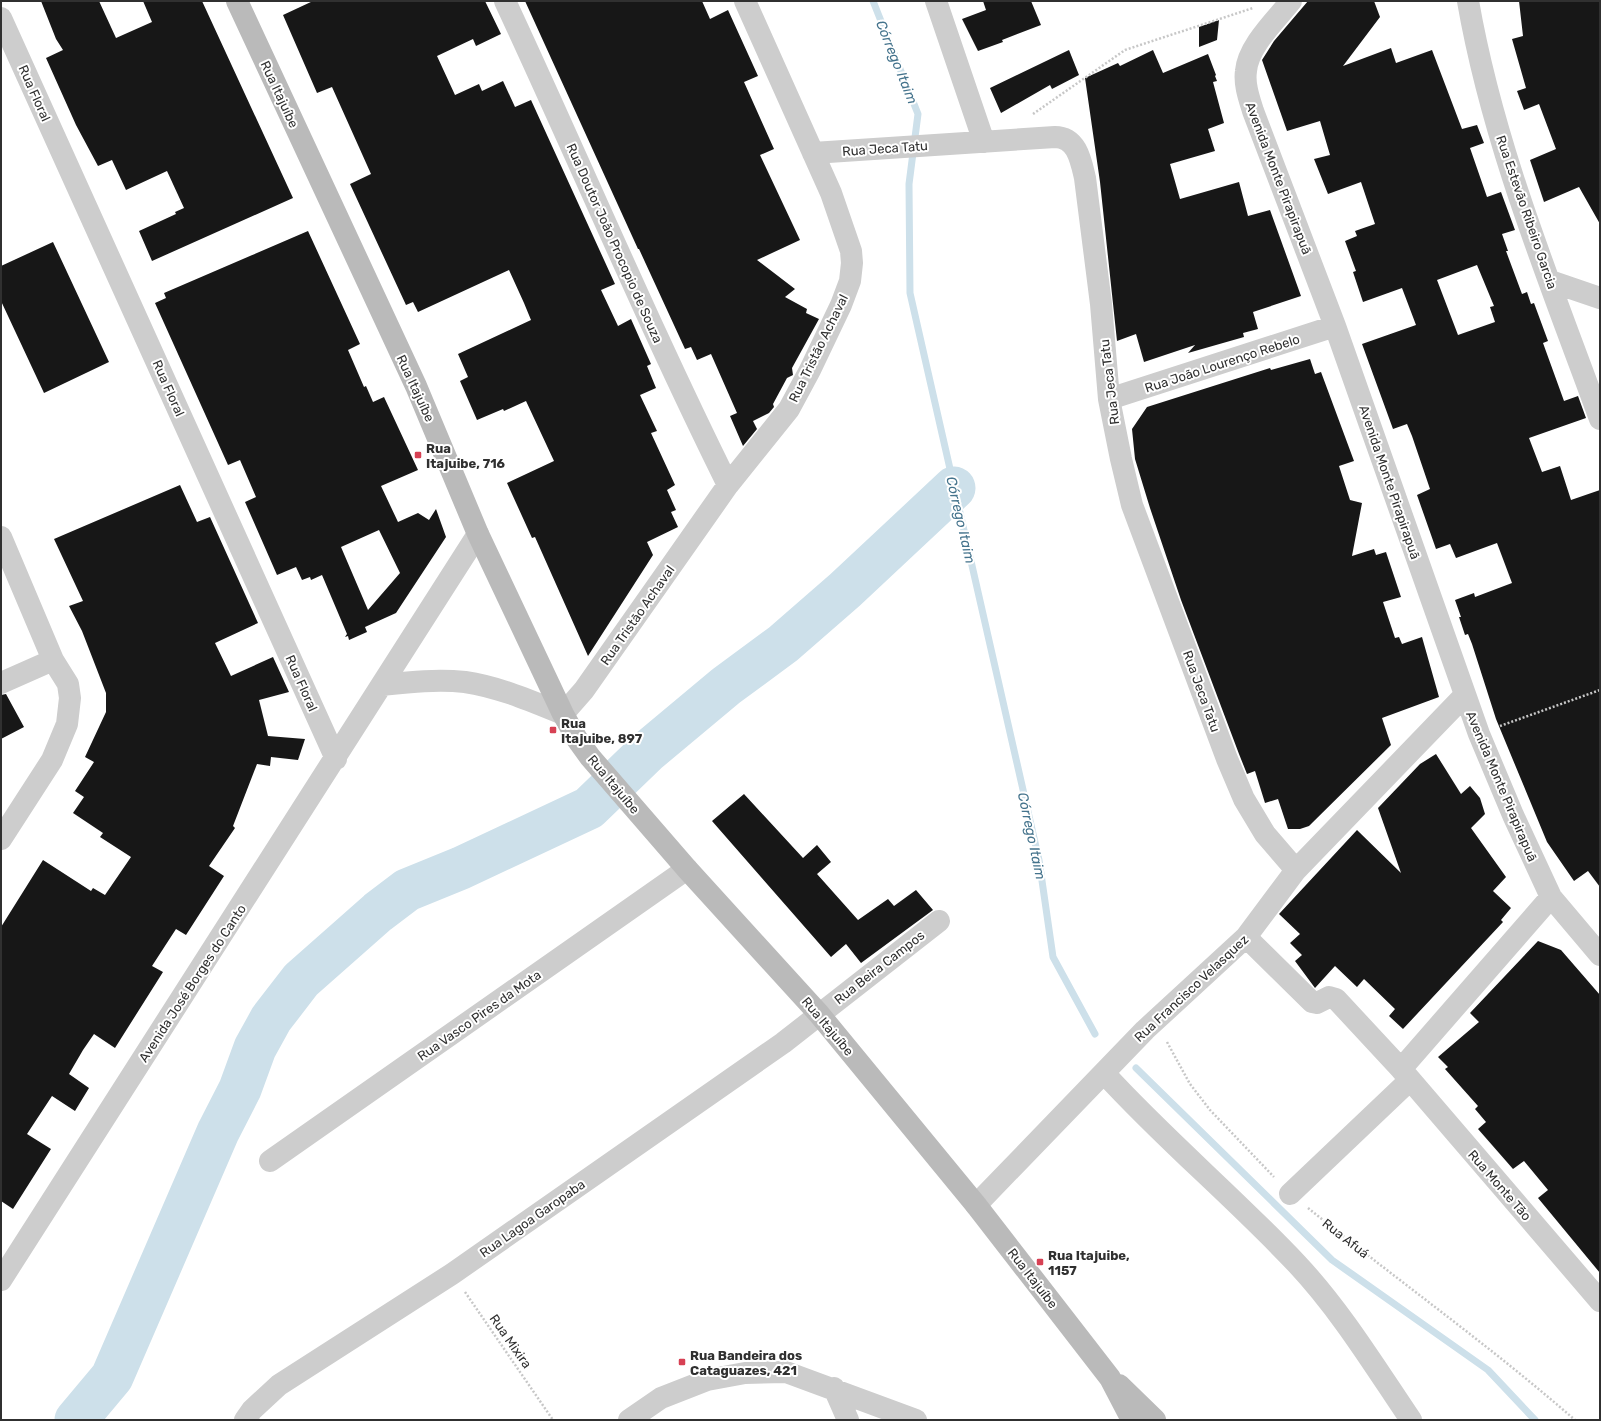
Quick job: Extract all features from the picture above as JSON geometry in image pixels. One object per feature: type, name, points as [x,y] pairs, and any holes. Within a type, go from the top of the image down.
[{"type":"main road","name":"Rua Itajuíbe","points":[[236,1],[416,386],[478,534],[563,714],[577,739],[590,757],[687,869],[819,1014],[976,1205],[1110,1378],[1132,1420]]},
{"type":"main road","name":"Rua Itajuíbe","points":[[1110,1378],[1131,1395],[1155,1420]]},
{"type":"street","name":"Rua Doutor João Procopio de Souza","points":[[505,1],[552,101],[682,392],[728,485]]},
{"type":"street","name":"Rua Tristão Achaval","points":[[563,714],[584,690],[728,485],[789,409],[810,370],[841,305],[850,281],[852,251],[831,193],[745,1]]},
{"type":"street","points":[[936,1],[984,142]]},
{"type":"street","name":"Avenida Monte Pirapirapuã","points":[[1292,1],[1252,50],[1246,70],[1247,90],[1253,111],[1336,326],[1464,696],[1479,734],[1513,815],[1551,897],[1600,955]]},
{"type":"street","name":"Rua Estevão Ribeiro Garcia","points":[[1468,1],[1484,75],[1508,159],[1600,419]]},
{"type":"street","name":"Rua Floral","points":[[1,18],[336,758]]},
{"type":"street","name":"Rua Jeca Tatu","points":[[813,154],[948,144],[1062,138],[1067,140],[1076,149],[1085,178],[1101,304],[1109,399],[1132,505],[1227,759],[1244,799],[1265,834],[1296,870]]},
{"type":"street","points":[[1550,281],[1600,298]]},
{"type":"street","name":"Rua João Lourenço Rebelo","points":[[1109,399],[1336,326]]},
{"type":"street","name":"Avenida José Borges do Canto","points":[[1,1280],[478,534]]},
{"type":"street","points":[[1,537],[53,660],[68,684],[70,698],[67,724],[52,760],[1,839]]},
{"type":"street","points":[[1,683],[53,660]]},
{"type":"street","points":[[382,685],[426,680],[465,682],[508,692],[563,714]]},
{"type":"street","name":"Rua Francisco Velasquez","points":[[976,1205],[1150,1025],[1246,937],[1296,870],[1464,696]]},
{"type":"street","name":"Rua Vasco Pires da Mota","points":[[270,1161],[687,869]]},
{"type":"street","points":[[1290,1194],[1405,1075],[1551,897]]},
{"type":"street","name":"Rua Beira Campos","points":[[819,1014],[939,921]]},
{"type":"street","name":"Rua Monte Tão","points":[[1246,937],[1312,1002],[1317,1003],[1329,997],[1336,999],[1405,1075],[1600,1301]]},
{"type":"street","name":"Rua Lagoa Garopaba","points":[[245,1420],[252,1410],[279,1385],[452,1274],[783,1043],[819,1014]]},
{"type":"street","points":[[1107,1070],[1162,1134],[1239,1206],[1311,1280],[1346,1323],[1411,1420]]},
{"type":"street","points":[[629,1420],[661,1398],[707,1380],[745,1373],[786,1372],[834,1388],[916,1420]]},
{"type":"street","points":[[834,1388],[848,1420]]},
{"type":"path","points":[[1031,115],[1125,50],[1258,6]]},
{"type":"path","points":[[1479,734],[1600,690]]},
{"type":"path","name":"Rua Afuá","points":[[1150,1025],[1190,1084],[1210,1110],[1290,1194],[1364,1253],[1481,1342],[1575,1420]]},
{"type":"path","name":"Rua Mixira","points":[[452,1274],[553,1420]]},
{"type":"building","points":[[41,1],[99,1],[116,38],[152,22],[143,1],[202,1],[293,198],[152,261],[139,231],[176,214],[175,212],[184,208],[167,171],[126,190],[112,160],[98,166],[76,125],[46,58],[63,50],[56,39]]},
{"type":"building","points":[[313,1],[485,1],[501,34],[476,46],[473,39],[437,56],[455,95],[479,84],[482,91],[503,81],[515,107],[531,100],[615,284],[601,290],[618,326],[631,319],[651,364],[647,366],[656,388],[640,395],[657,431],[651,433],[675,485],[667,490],[676,510],[671,512],[678,527],[647,542],[653,555],[588,656],[535,537],[532,538],[507,483],[554,461],[526,401],[504,411],[503,409],[477,420],[460,381],[468,377],[458,354],[531,320],[524,303],[509,270],[418,312],[413,302],[406,305],[350,184],[371,174],[332,87],[317,93],[283,15]]},
{"type":"building","points":[[525,1],[702,1],[710,19],[728,10],[758,76],[744,82],[774,149],[760,155],[800,240],[757,260],[795,289],[785,297],[807,309],[806,313],[819,319],[792,368],[793,375],[787,378],[773,404],[774,407],[769,413],[753,421],[757,429],[743,446],[730,416],[737,413],[711,354],[697,360],[691,347],[685,349]]},
{"type":"building","points":[[983,1],[1031,1],[1041,25],[1002,40],[1003,42],[978,51],[962,19],[986,10]]},
{"type":"building","points":[[1308,1],[1374,1],[1380,17],[1343,66],[1391,48],[1396,63],[1432,50],[1462,129],[1477,125],[1484,143],[1470,148],[1487,197],[1501,192],[1515,230],[1502,234],[1508,251],[1506,251],[1522,294],[1527,292],[1531,304],[1534,303],[1548,341],[1543,343],[1564,401],[1578,396],[1586,418],[1529,438],[1542,472],[1560,466],[1571,500],[1600,490],[1600,887],[1588,871],[1574,881],[1547,842],[1496,719],[1472,644],[1468,634],[1465,635],[1455,600],[1474,593],[1475,597],[1512,583],[1497,543],[1456,558],[1450,544],[1436,549],[1417,495],[1430,489],[1412,436],[1407,424],[1393,429],[1362,344],[1416,325],[1402,288],[1363,302],[1353,272],[1356,271],[1345,241],[1357,236],[1355,231],[1375,224],[1361,182],[1328,194],[1314,159],[1330,155],[1320,121],[1287,131],[1262,60],[1274,41]],"holes":[[[1477,265],[1494,306],[1490,307],[1495,322],[1458,335],[1437,280]]]},
{"type":"building","points":[[1519,1],[1600,1],[1600,224],[1579,187],[1544,202],[1530,160],[1556,149],[1539,104],[1524,110],[1517,91],[1526,88],[1512,39],[1523,36]]},
{"type":"building","points":[[1219,20],[1217,40],[1199,47],[1199,27]]},
{"type":"building","points":[[1069,50],[1079,75],[1052,89],[1050,85],[1001,113],[990,88]]},
{"type":"building","points":[[1153,50],[1163,73],[1208,54],[1216,75],[1217,81],[1213,82],[1224,123],[1208,129],[1215,151],[1170,164],[1180,199],[1239,182],[1248,216],[1270,210],[1301,296],[1253,312],[1258,329],[1243,333],[1244,337],[1188,353],[1195,345],[1144,362],[1136,334],[1117,341],[1100,182],[1085,78],[1118,63],[1120,66]]},
{"type":"building","points":[[308,231],[360,344],[348,350],[364,387],[366,386],[373,402],[384,397],[418,470],[381,486],[398,522],[418,513],[429,520],[436,509],[446,537],[396,613],[365,627],[367,632],[349,640],[348,636],[345,637],[347,634],[322,575],[311,580],[310,577],[302,580],[296,567],[277,575],[245,502],[256,497],[240,460],[228,465],[155,303],[166,298],[164,293]],"holes":[[[379,530],[400,573],[368,610],[341,547]]]},
{"type":"building","points":[[53,242],[109,362],[44,393],[1,301],[1,266]]},
{"type":"building","points":[[1310,359],[1315,374],[1321,372],[1354,461],[1339,466],[1350,500],[1362,503],[1352,556],[1374,549],[1376,555],[1386,552],[1401,597],[1383,602],[1395,638],[1399,637],[1402,644],[1422,637],[1439,697],[1382,718],[1391,745],[1309,826],[1300,829],[1288,829],[1278,799],[1265,803],[1255,771],[1247,774],[1239,754],[1181,600],[1150,508],[1135,459],[1132,429],[1147,407],[1270,368],[1271,370]]},
{"type":"building","points":[[180,485],[197,522],[210,517],[258,623],[215,643],[231,676],[273,657],[289,692],[259,700],[268,736],[305,739],[298,760],[271,757],[270,766],[257,764],[233,826],[235,828],[209,866],[224,876],[186,935],[176,929],[152,966],[163,972],[115,1048],[94,1034],[83,1050],[69,1074],[89,1088],[75,1111],[52,1096],[27,1134],[51,1149],[13,1209],[1,1201],[1,927],[43,860],[91,891],[93,888],[105,895],[131,857],[100,837],[103,833],[73,813],[84,797],[75,791],[94,762],[85,757],[106,712],[106,693],[82,631],[69,606],[83,601],[54,539]]},
{"type":"building","points":[[6,694],[24,727],[1,739],[1,695]]},
{"type":"building","points":[[1436,754],[1461,794],[1470,786],[1480,798],[1485,814],[1471,828],[1506,877],[1493,891],[1511,908],[1501,920],[1503,922],[1403,1029],[1389,1016],[1395,1009],[1364,979],[1357,987],[1335,966],[1315,988],[1295,961],[1302,955],[1290,943],[1300,934],[1279,914],[1357,830],[1401,873],[1378,808],[1420,764]]},
{"type":"building","points":[[744,794],[803,858],[817,845],[831,862],[817,874],[858,920],[888,899],[894,906],[916,890],[933,910],[861,963],[846,944],[831,957],[712,821]]},
{"type":"building","points":[[1538,941],[1561,950],[1600,995],[1600,1273],[1538,1198],[1548,1190],[1524,1161],[1513,1169],[1478,1129],[1486,1122],[1475,1109],[1478,1106],[1445,1069],[1448,1067],[1438,1057],[1479,1022],[1470,1013]]},
{"type":"waterway","name":"Córrego Itaim","points":[[873,1],[918,114],[909,184],[910,293],[1039,860],[1053,957],[1095,1034]]},
{"type":"waterway","points":[[76,1420],[112,1377],[218,1132],[240,1089],[255,1048],[271,1019],[301,980],[378,912],[407,890],[461,868],[589,808],[647,752],[726,686],[783,644],[845,590],[954,488]]},
{"type":"waterway","points":[[1136,1068],[1332,1260],[1488,1370],[1535,1420]]},
{"type":"place","name":"Rua Itajuibe, 716","points":[[418,455]]},
{"type":"place","name":"Rua Itajuibe, 897","points":[[553,730]]},
{"type":"place","name":"Rua Itajuibe, 1157","points":[[1040,1262]]},
{"type":"place","name":"Rua Bandeira dos Cataguazes, 421","points":[[682,1362]]}]
